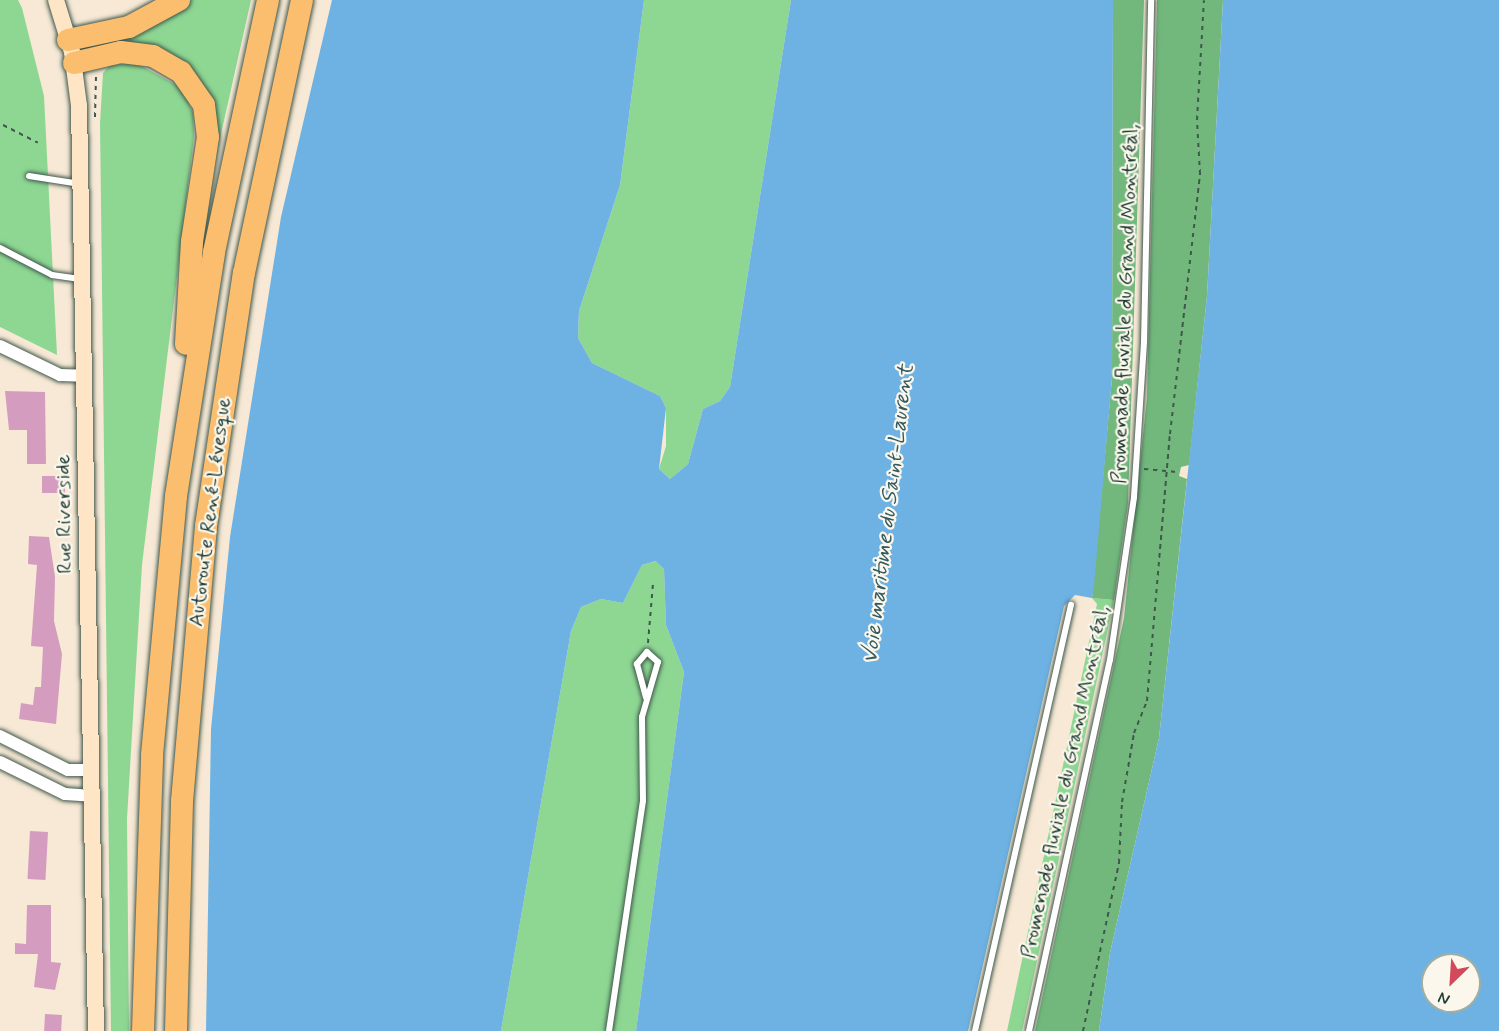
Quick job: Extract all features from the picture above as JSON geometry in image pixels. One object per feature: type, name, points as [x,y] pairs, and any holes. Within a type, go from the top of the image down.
[{"type":"highway","points":[[68,40],[129,27],[178,0]]},
{"type":"highway","name":"Autoroute René-Lévesque","points":[[143,1031],[152,756],[176,496],[214,252],[268,0]]},
{"type":"highway","name":"Autoroute René-Lévesque","points":[[176,1031],[182,810],[206,525],[244,273],[302,0]]},
{"type":"highway","points":[[74,63],[121,52],[160,58],[186,78],[206,112],[176,496]]},
{"type":"street","name":"Rue Riverside","points":[[56,0],[74,63],[81,184],[96,1031]]},
{"type":"street","points":[[0,346],[60,375],[84,376]]},
{"type":"street","points":[[0,736],[68,770],[92,770]]},
{"type":"street","points":[[0,762],[65,794],[92,796]]},
{"type":"lane","name":"Promenade fluviale du Grand Montréal,","points":[[1029,1031],[1110,660],[1136,467],[1144,342],[1151,0]]},
{"type":"lane","points":[[29,176],[81,184]]},
{"type":"lane","points":[[0,248],[57,277],[83,280]]},
{"type":"lane","points":[[975,1031],[1071,605]]},
{"type":"lane","points":[[609,1031],[643,801],[646,698],[637,664],[647,652],[658,662],[646,698]]},
{"type":"path","points":[[1083,1031],[1119,863],[1122,802],[1134,733],[1147,701],[1168,472],[1200,174],[1197,120],[1204,0]]},
{"type":"path","points":[[3,124],[38,143]]},
{"type":"path","points":[[1136,467],[1180,472]]},
{"type":"path","points":[[647,652],[653,584]]},
{"type":"green space","points":[[0,0],[18,0],[22,8],[44,96],[57,355],[0,327]]},
{"type":"green space","points":[[192,0],[251,0],[210,183],[191,74],[96,51],[95,44]]},
{"type":"green space","points":[[644,0],[791,0],[730,387],[720,401],[703,409],[688,464],[670,479],[659,469],[666,446],[666,408],[660,396],[592,363],[578,338],[579,311],[620,185]]},
{"type":"green space","points":[[1113,0],[1144,0],[1128,503],[1114,600],[1092,598],[1112,378]]},
{"type":"green space","points":[[1157,0],[1223,0],[1207,296],[1189,465],[1181,467],[1179,476],[1187,479],[1159,738],[1110,953],[1099,1031],[1035,1031],[1124,618],[1147,397]]},
{"type":"green space","points":[[136,63],[182,88],[193,113],[194,136],[142,565],[127,819],[129,1031],[111,1031],[100,123],[103,73],[110,65]]},
{"type":"green space","points":[[657,561],[664,569],[666,625],[684,672],[636,1031],[501,1031],[571,631],[581,607],[601,599],[623,603],[642,565]]},
{"type":"green space","points":[[1092,598],[1114,600],[1022,1031],[1007,1031],[1097,604]]},
{"type":"water","name":"Voie maritime du Saint-Laurent","points":[[332,0],[644,0],[620,185],[579,311],[578,338],[592,363],[660,396],[666,408],[659,469],[670,479],[688,464],[703,409],[720,401],[730,387],[791,0],[1113,0],[1112,378],[1094,586],[1092,598],[1075,595],[1064,606],[968,1031],[636,1031],[684,672],[666,625],[664,569],[656,561],[642,565],[623,603],[601,599],[581,607],[571,631],[501,1031],[206,1031],[211,729],[230,537],[281,217]]},
{"type":"water","points":[[1223,0],[1499,0],[1499,1031],[1099,1031],[1110,953],[1159,738],[1207,296]]},
{"type":"building","points":[[5,391],[45,392],[46,464],[27,464],[27,430],[9,430]]},
{"type":"building","points":[[42,476],[65,476],[65,493],[42,493]]},
{"type":"building","points":[[29,536],[49,537],[55,577],[54,621],[62,654],[56,724],[19,719],[21,703],[33,705],[35,687],[41,687],[43,647],[31,646],[37,565],[28,564]]},
{"type":"building","points":[[30,831],[48,832],[45,880],[27,879]]},
{"type":"building","points":[[27,905],[51,905],[51,962],[61,963],[55,990],[34,987],[38,954],[15,954],[15,943],[26,944]]},
{"type":"building","points":[[45,1014],[62,1015],[61,1031],[44,1031]]}]
